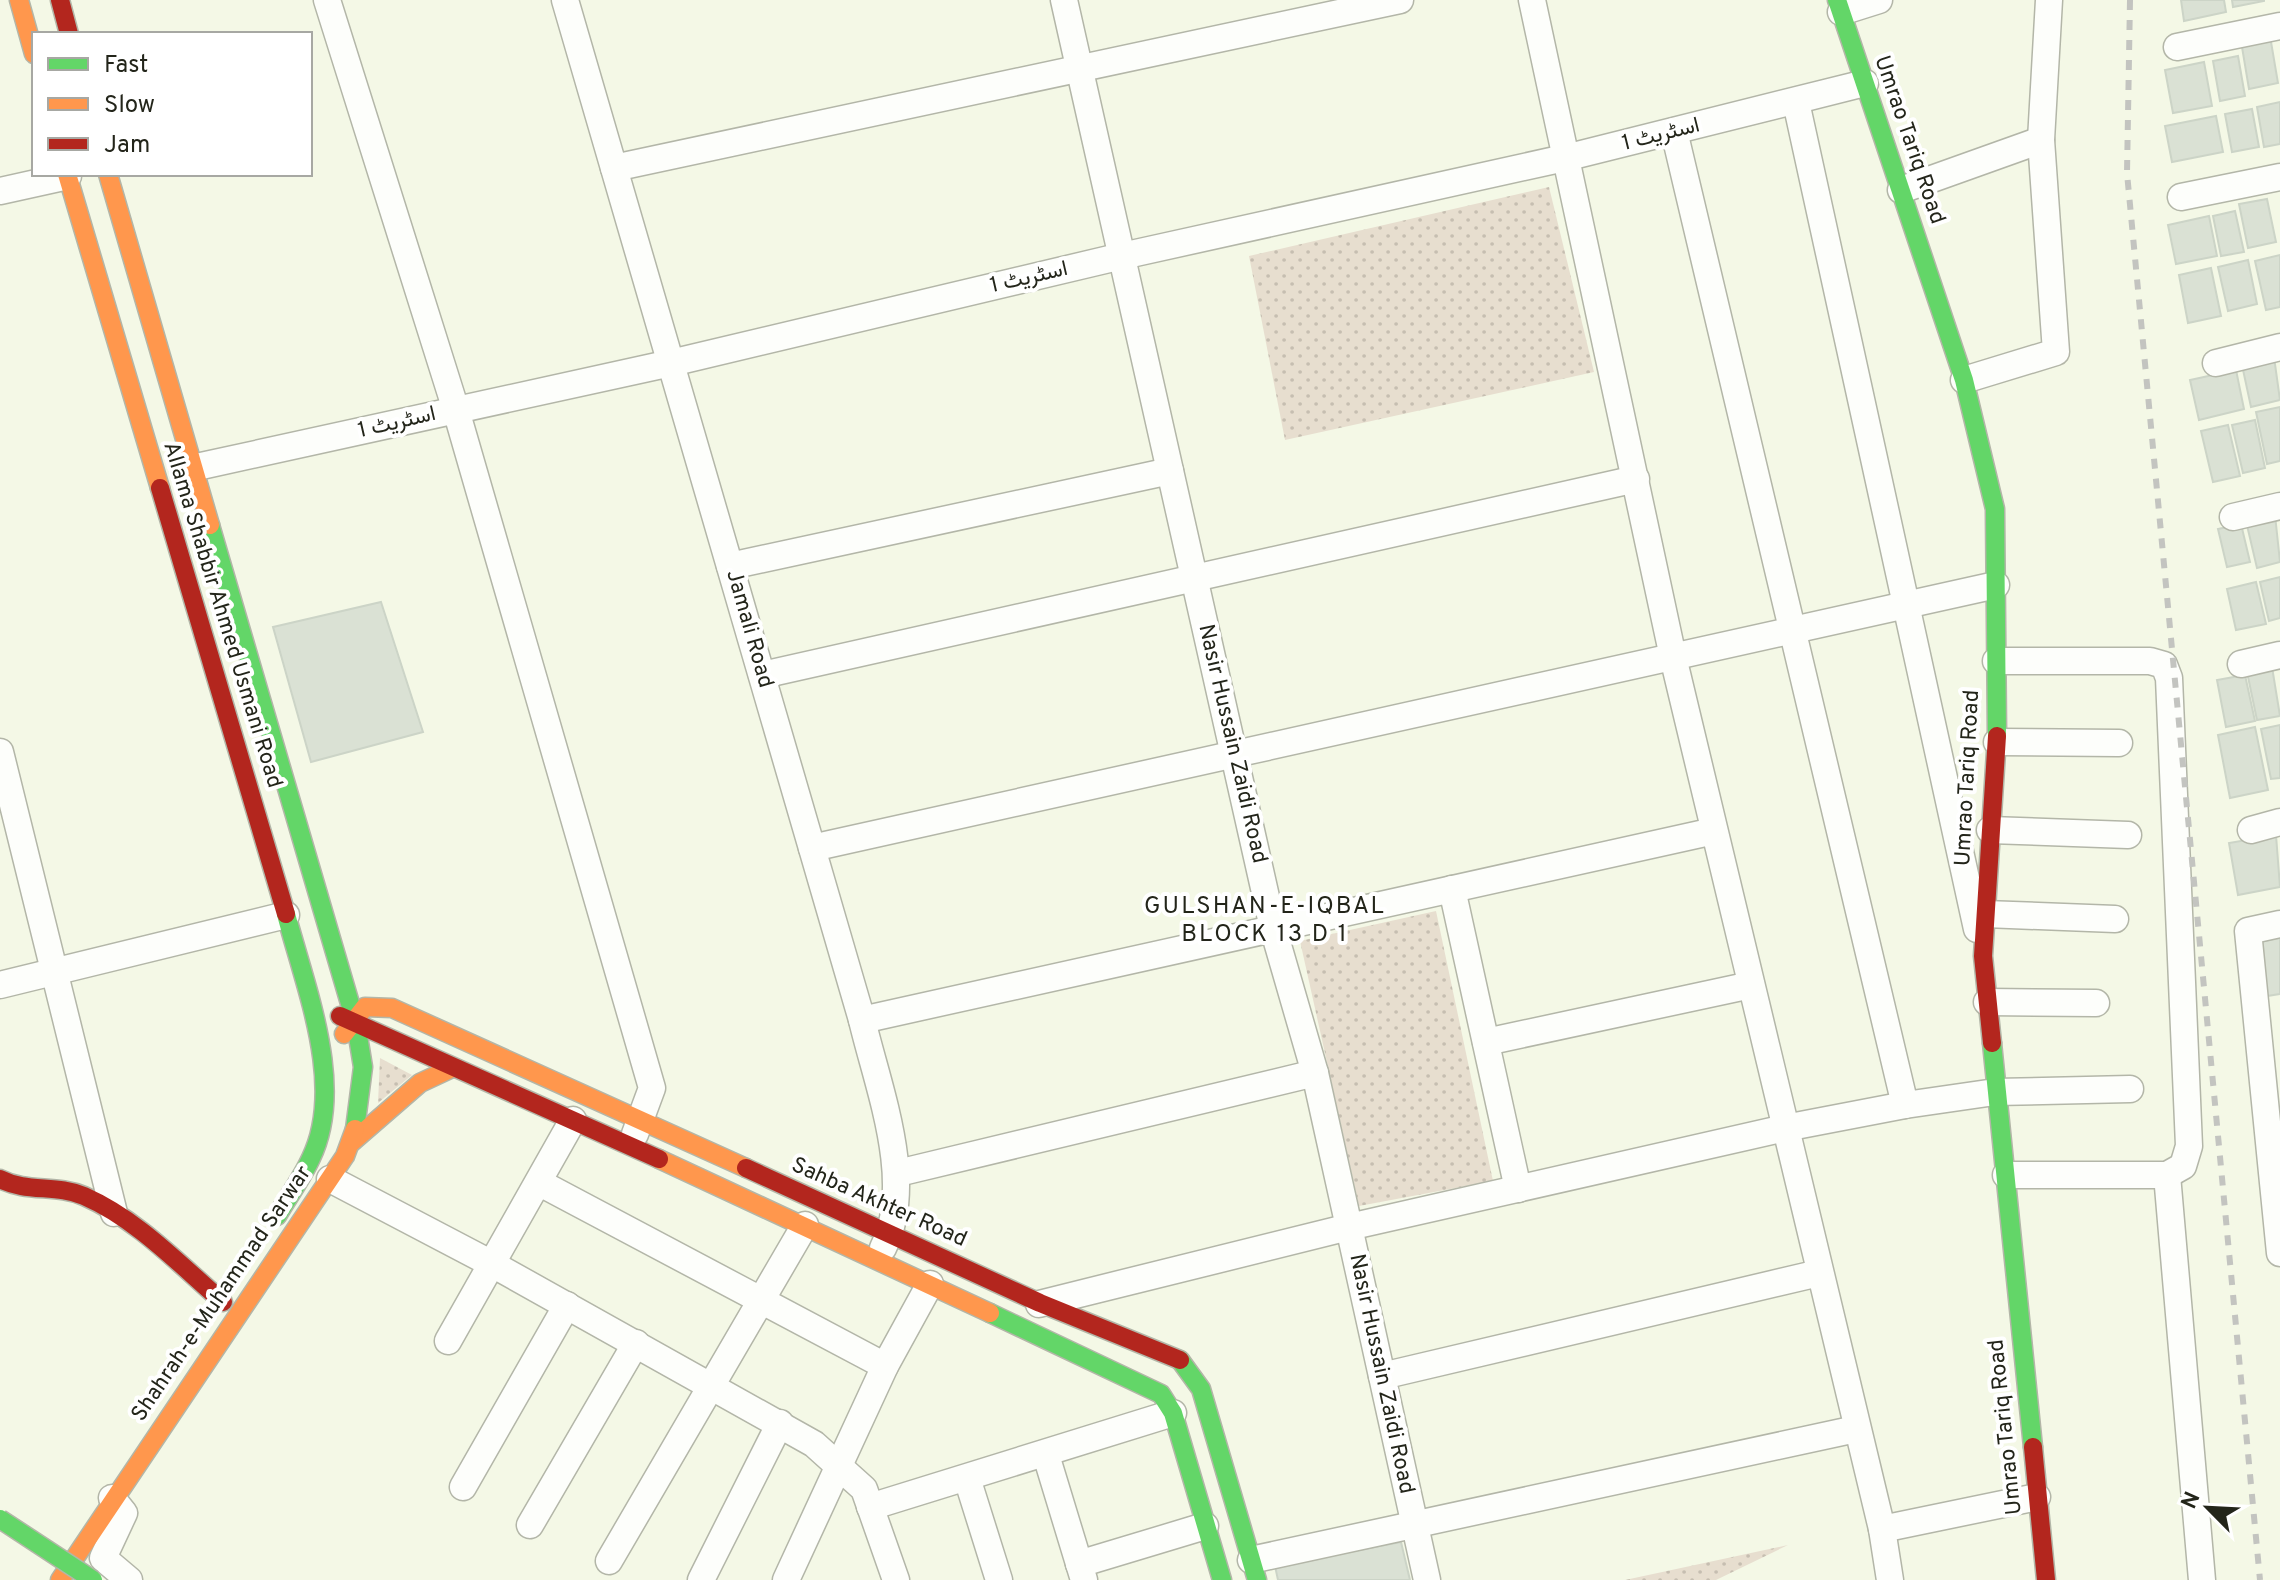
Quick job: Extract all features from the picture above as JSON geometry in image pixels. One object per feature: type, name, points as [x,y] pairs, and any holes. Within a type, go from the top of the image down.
[{"type":"main road","points":[[19,0],[32,47]]},
{"type":"main road","points":[[60,0],[68,32]]},
{"type":"main road","name":"Umrao Tariq Road","points":[[1839,6],[1964,380],[1995,509],[1997,742],[1983,956],[2046,1580]]},
{"type":"main road","name":"Allama Shabbir Ahmed Usmani Road","points":[[68,176],[286,915],[326,1072]]},
{"type":"main road","name":"Allama Shabbir Ahmed Usmani Road","points":[[109,176],[353,1021]]},
{"type":"main road","points":[[304,989],[353,1021],[452,1068],[632,1145],[1161,1394],[1173,1413],[1222,1580]]},
{"type":"main road","name":"Sahba Akhter Road","points":[[353,1021],[374,1004],[415,1016],[1040,1303],[1178,1358],[1201,1389],[1254,1570]]},
{"type":"main road","points":[[326,1072],[353,1021]]},
{"type":"main road","name":"Shahrah-e-Muhammad Sarwar","points":[[60,1580],[352,1142],[358,1120],[363,1067],[353,1021]]},
{"type":"main road","points":[[352,1142],[420,1083],[452,1068]]},
{"type":"main road","name":"Shahrah-e-Muhammad Sarwar","points":[[270,1226],[312,1157],[327,1100],[326,1072]]},
{"type":"main road","points":[[0,1179],[27,1190],[65,1188],[114,1213],[223,1301]]},
{"type":"main road","points":[[0,1519],[93,1580]]},
{"type":"main road","points":[[41,1568],[64,1533]]},
{"type":"street","points":[[327,0],[456,410],[652,1088],[632,1145]]},
{"type":"street","name":"Jamali Road","points":[[565,0],[862,1020],[898,1173],[890,1233],[877,1260]]},
{"type":"street","name":"Nasir Hussain Zaidi Road","points":[[1064,0],[1273,928],[1315,1073],[1427,1580]]},
{"type":"street","points":[[614,168],[1400,0]]},
{"type":"street","points":[[1532,0],[1569,157],[1673,657],[1882,1529],[1890,1580]]},
{"type":"street","points":[[1839,6],[1879,0]]},
{"type":"street","points":[[1964,380],[2056,352],[2041,140],[2049,0]]},
{"type":"street","points":[[2177,47],[2280,26]]},
{"type":"street","name":"اسٹریٹ 1","points":[[192,468],[671,363],[1122,256],[1569,157],[1865,83]]},
{"type":"street","points":[[1796,102],[1983,956]]},
{"type":"street","points":[[1674,131],[1905,1105]]},
{"type":"street","points":[[1901,190],[2041,140]]},
{"type":"street","points":[[0,191],[64,176]]},
{"type":"street","points":[[2181,197],[2280,177]]},
{"type":"street","points":[[2216,363],[2280,347]]},
{"type":"street","points":[[730,566],[1170,471]]},
{"type":"street","points":[[762,675],[1193,575],[1636,479]]},
{"type":"street","points":[[2233,517],[2280,506]]},
{"type":"street","points":[[812,848],[1996,585]]},
{"type":"street","points":[[2241,664],[2280,655]]},
{"type":"street","points":[[1996,661],[2150,661],[2164,665],[2169,678],[2189,1146],[2183,1166],[2167,1175],[2006,1175]]},
{"type":"street","points":[[1997,742],[2119,743]]},
{"type":"street","points":[[0,752],[7,812],[54,971],[114,1213]]},
{"type":"street","points":[[2251,830],[2280,822]]},
{"type":"street","points":[[1990,830],[2128,835]]},
{"type":"street","points":[[862,1020],[1714,831]]},
{"type":"street","points":[[1452,889],[1518,1189]]},
{"type":"street","points":[[1985,914],[2115,919]]},
{"type":"street","points":[[0,985],[286,915]]},
{"type":"street","points":[[2280,924],[2248,931],[2280,1253]]},
{"type":"street","points":[[1486,1042],[1751,985]]},
{"type":"street","points":[[1987,1002],[2096,1003]]},
{"type":"street","points":[[898,1173],[1315,1073]]},
{"type":"street","points":[[1028,1330],[1040,1303],[1349,1227],[1785,1128],[1995,1092],[2130,1089]]},
{"type":"street","points":[[448,1341],[494,1265],[573,1120]]},
{"type":"street","points":[[2167,1175],[2202,1580]]},
{"type":"street","points":[[330,1179],[494,1265],[814,1444],[864,1489],[896,1580]]},
{"type":"street","points":[[540,1183],[885,1366]]},
{"type":"street","points":[[609,1561],[805,1225]]},
{"type":"street","points":[[1382,1376],[1819,1273]]},
{"type":"street","points":[[786,1580],[885,1366],[930,1284]]},
{"type":"street","points":[[463,1487],[567,1305]]},
{"type":"street","points":[[530,1525],[636,1343]]},
{"type":"street","points":[[870,1507],[1046,1455],[1173,1413]]},
{"type":"street","points":[[701,1580],[780,1423]]},
{"type":"street","points":[[1254,1570],[1414,1524],[1856,1429]]},
{"type":"street","points":[[1046,1455],[1082,1572],[1205,1526]]},
{"type":"street","points":[[967,1478],[999,1580]]},
{"type":"street","points":[[1882,1529],[2037,1497]]},
{"type":"street","points":[[112,1498],[124,1513],[103,1558],[129,1580]]},
{"type":"shaded area","points":[[1549,187],[1594,372],[1285,440],[1249,256]]},
{"type":"shaded area","points":[[1436,911],[1493,1181],[1359,1206],[1300,941]]},
{"type":"shaded area","points":[[380,1058],[412,1075],[378,1103]]},
{"type":"shaded area","points":[[1788,1545],[1716,1580],[1625,1580]]},
{"type":"building","points":[[2181,0],[2224,0],[2226,12],[2184,21]]},
{"type":"building","points":[[2232,0],[2264,0],[2264,1],[2233,7]]},
{"type":"building","points":[[2270,36],[2278,83],[2249,89],[2241,41]]},
{"type":"building","points":[[2238,56],[2245,96],[2220,101],[2213,61]]},
{"type":"building","points":[[2204,62],[2212,106],[2173,113],[2165,70]]},
{"type":"building","points":[[2280,102],[2280,144],[2264,147],[2257,107]]},
{"type":"building","points":[[2252,109],[2259,147],[2232,152],[2225,114]]},
{"type":"building","points":[[2216,116],[2223,152],[2172,162],[2165,126]]},
{"type":"building","points":[[2267,199],[2276,242],[2248,248],[2239,204]]},
{"type":"building","points":[[2235,211],[2244,252],[2221,256],[2213,216]]},
{"type":"building","points":[[2209,216],[2217,256],[2176,264],[2168,225]]},
{"type":"building","points":[[2280,255],[2280,307],[2266,310],[2255,261]]},
{"type":"building","points":[[2248,260],[2257,304],[2228,311],[2218,267]]},
{"type":"building","points":[[2211,268],[2221,316],[2188,323],[2179,275]]},
{"type":"building","points":[[2274,357],[2280,400],[2251,407],[2242,365]]},
{"type":"building","points":[[2236,370],[2244,409],[2199,420],[2190,380]]},
{"type":"building","points":[[2280,407],[2280,461],[2267,464],[2256,412]]},
{"type":"building","points":[[2255,420],[2265,468],[2243,473],[2232,425]]},
{"type":"building","points":[[2228,425],[2240,476],[2213,482],[2201,431]]},
{"type":"building","points":[[2275,515],[2280,562],[2257,568],[2246,521]]},
{"type":"building","points":[[2241,524],[2250,562],[2227,567],[2218,529]]},
{"type":"building","points":[[2280,577],[2280,618],[2269,621],[2260,582]]},
{"type":"building","points":[[2256,582],[2266,624],[2236,630],[2227,589]]},
{"type":"building","points":[[381,602],[423,732],[311,762],[273,627]]},
{"type":"building","points":[[2272,667],[2280,716],[2257,720],[2247,672]]},
{"type":"building","points":[[2245,675],[2255,721],[2226,727],[2217,680]]},
{"type":"building","points":[[2280,725],[2280,778],[2271,779],[2261,729]]},
{"type":"building","points":[[2255,727],[2268,790],[2230,798],[2218,735]]},
{"type":"building","points":[[2276,835],[2280,887],[2238,895],[2229,843]]},
{"type":"building","points":[[2280,938],[2280,994],[2267,996],[2258,942]]},
{"type":"building","points":[[1401,1542],[1410,1580],[1278,1580],[1275,1566]]},
{"type":"railway","points":[[2130,0],[2127,173],[2260,1580]]},
{"type":"traffic: fast","points":[[1837,0],[1964,380],[1995,509],[1997,736]]},
{"type":"traffic: fast","points":[[210,525],[356,1024],[363,1067],[355,1129]]},
{"type":"traffic: fast","points":[[277,1216],[311,1158],[321,1130],[325,1100],[319,1036],[286,914]]},
{"type":"traffic: fast","points":[[1992,1043],[2033,1447]]},
{"type":"traffic: fast","points":[[990,1313],[1161,1394],[1173,1413],[1222,1580]]},
{"type":"traffic: fast","points":[[1180,1360],[1201,1389],[1257,1580]]},
{"type":"traffic: fast","points":[[0,1519],[93,1580]]},
{"type":"traffic: slow","points":[[19,0],[32,47]]},
{"type":"traffic: slow","points":[[68,176],[160,488]]},
{"type":"traffic: slow","points":[[109,176],[210,525]]},
{"type":"traffic: slow","points":[[344,1034],[365,1007],[392,1008],[746,1168]]},
{"type":"traffic: slow","points":[[352,1142],[420,1083],[452,1068]]},
{"type":"traffic: slow","points":[[60,1580],[345,1156],[355,1129]]},
{"type":"traffic: slow","points":[[659,1159],[990,1313]]},
{"type":"traffic: jam","points":[[60,0],[68,32]]},
{"type":"traffic: jam","points":[[160,488],[286,914]]},
{"type":"traffic: jam","points":[[1992,1043],[1983,956],[1997,736]]},
{"type":"traffic: jam","points":[[340,1016],[659,1159]]},
{"type":"traffic: jam","points":[[746,1168],[1040,1303],[1180,1360]]},
{"type":"traffic: jam","points":[[0,1179],[21,1186],[73,1192],[103,1206],[157,1244],[223,1302]]},
{"type":"traffic: jam","points":[[2033,1447],[2046,1580]]},
{"type":"district","name":"GULSHAN-E-IQBAL BLOCK 13 D 1","points":[[1265,921]]}]
